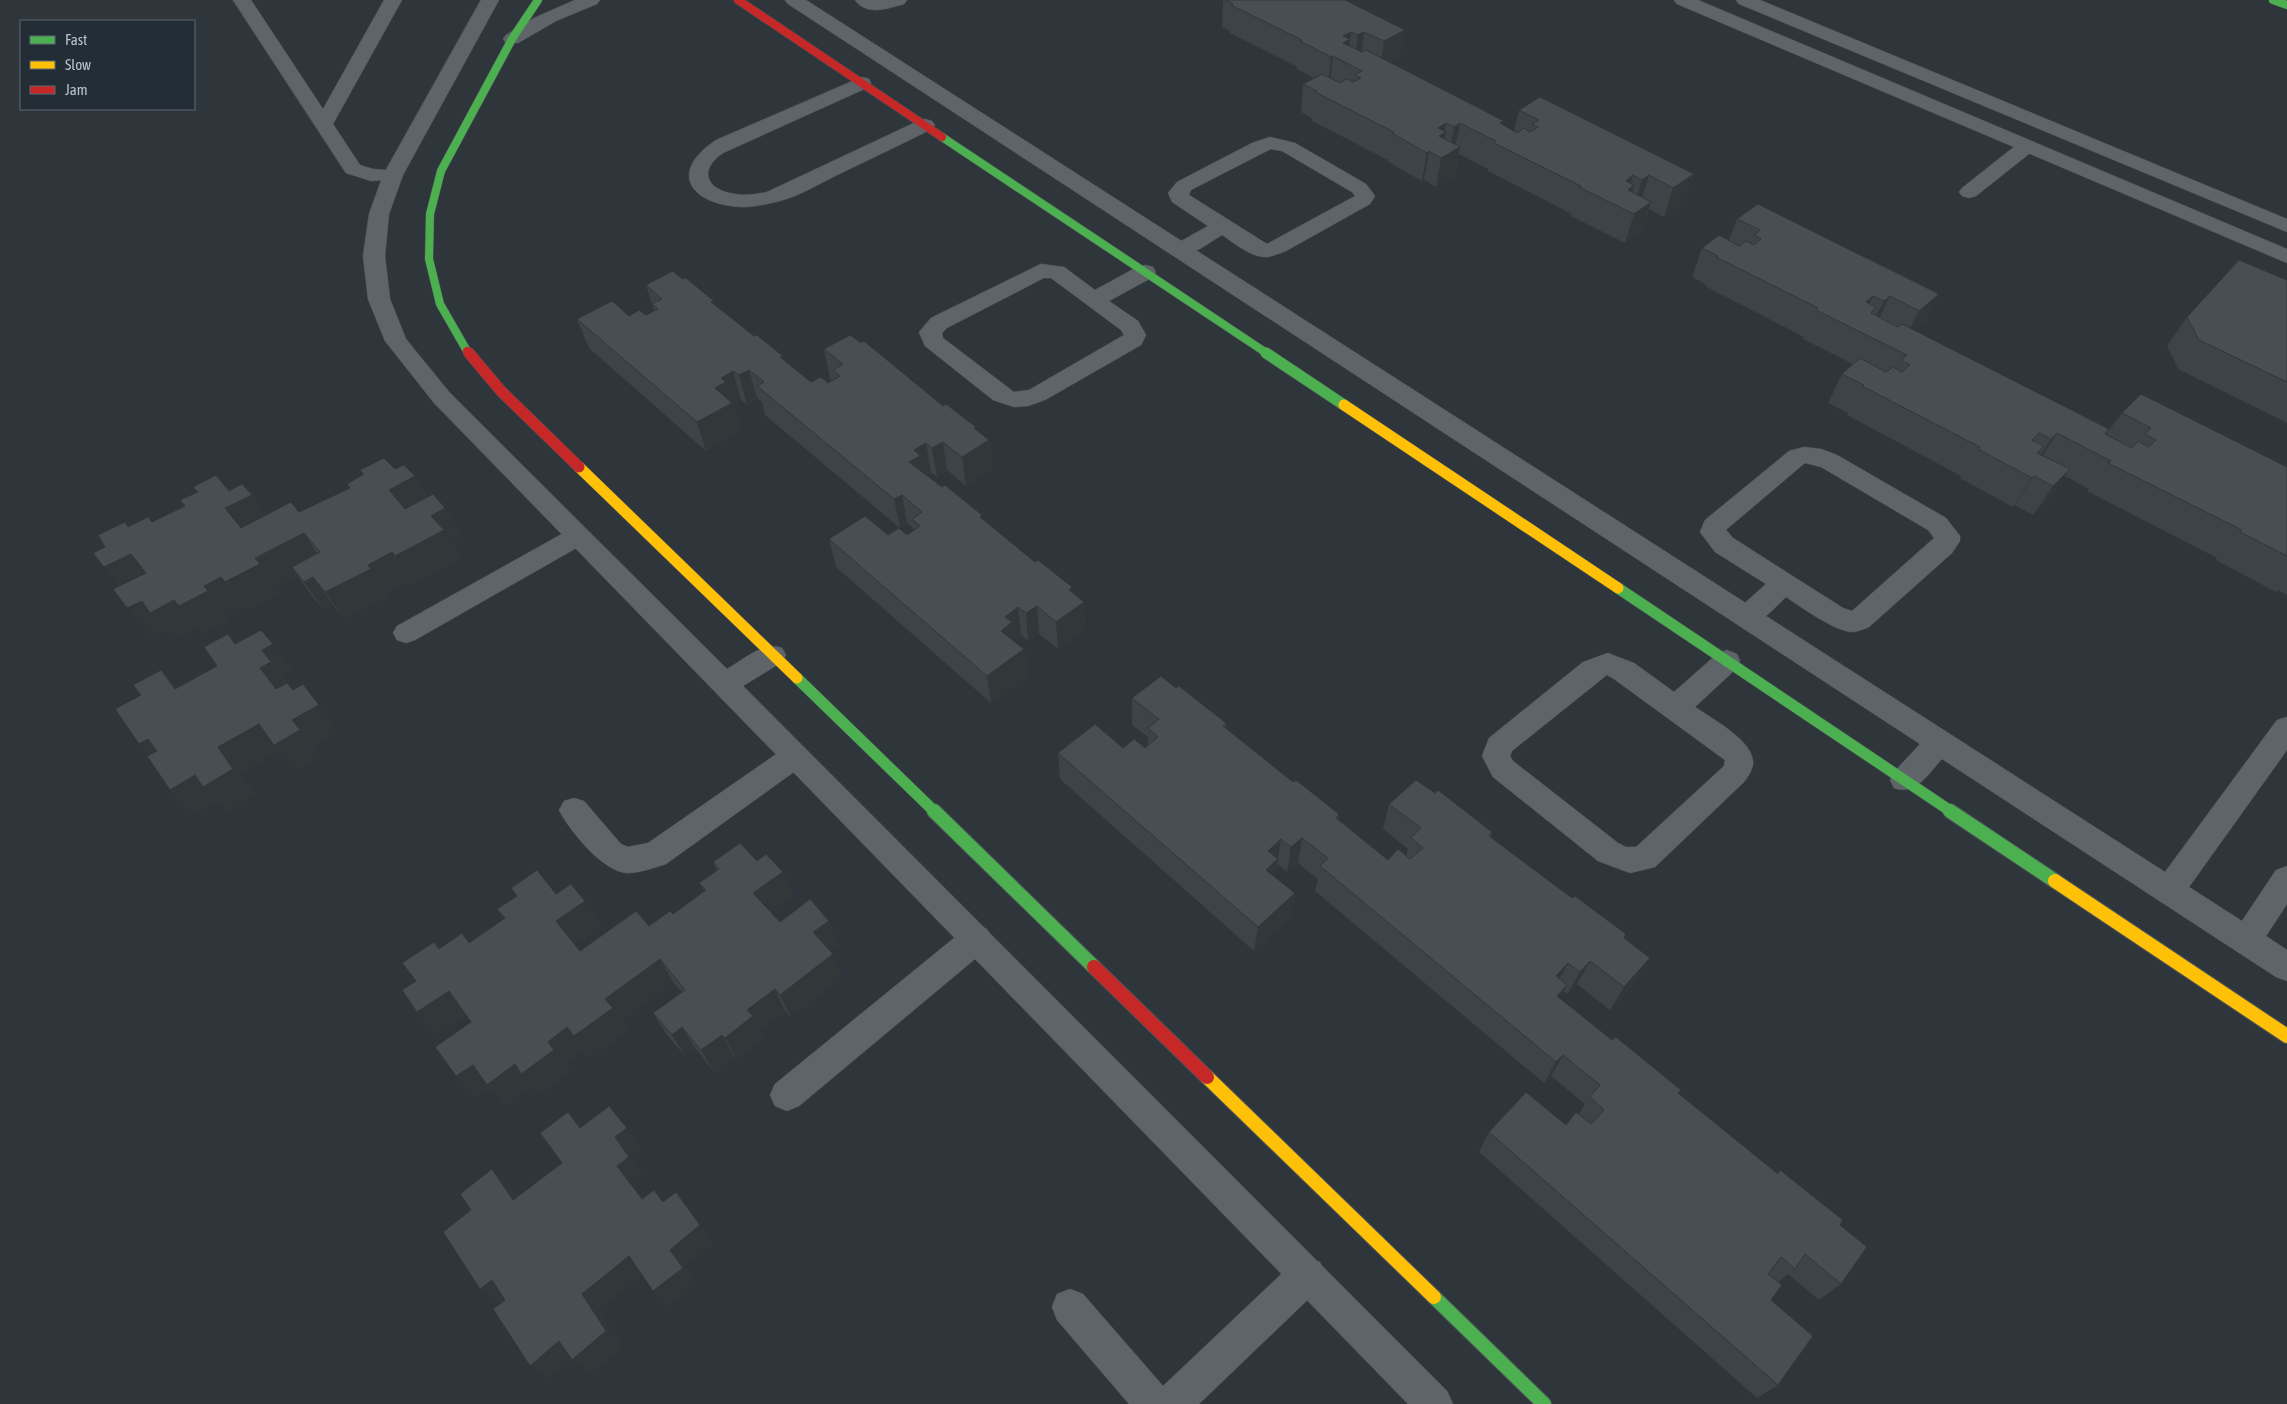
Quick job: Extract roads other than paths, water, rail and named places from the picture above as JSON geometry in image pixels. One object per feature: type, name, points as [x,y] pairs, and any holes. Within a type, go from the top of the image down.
[{"type":"street","points":[[242,0],[353,169],[366,174],[393,176]]},
{"type":"street","points":[[324,124],[393,0]]},
{"type":"street","points":[[490,0],[393,176],[379,214],[374,256],[379,298],[396,341],[442,398],[1434,1404]]},
{"type":"street","points":[[538,0],[512,39],[441,171],[430,214],[429,259],[440,304],[464,348],[501,391],[1544,1404]]},
{"type":"street","points":[[512,39],[535,23],[562,10],[591,0]]},
{"type":"street","points":[[738,0],[2287,1036]]},
{"type":"street","points":[[864,0],[878,6],[898,0]]},
{"type":"street","points":[[1683,0],[2287,257]]},
{"type":"street","points":[[1745,0],[2287,226]]},
{"type":"street","points":[[2273,0],[2287,5]]},
{"type":"street","points":[[799,1],[2287,967]]},
{"type":"street","points":[[862,83],[723,144],[708,154],[699,166],[698,179],[705,190],[721,198],[741,201],[764,200],[785,194],[925,125]]},
{"type":"street","points":[[1270,144],[1283,144],[1359,188],[1365,196],[1358,203],[1273,250],[1258,249],[1222,226],[1183,201],[1178,194],[1180,190],[1259,147],[1270,144]]},
{"type":"street","points":[[1969,192],[2027,146]]},
{"type":"street","points":[[1181,250],[1222,226]]},
{"type":"street","points":[[1041,272],[1056,272],[1094,300],[1134,330],[1136,335],[1133,340],[1037,395],[1023,400],[1008,399],[1001,395],[933,341],[930,336],[930,332],[939,323],[1041,272]]},
{"type":"street","points":[[1094,300],[1145,272]]},
{"type":"street","points":[[1804,455],[1821,457],[1937,524],[1947,536],[1947,541],[1943,546],[1860,620],[1852,622],[1842,619],[1785,583],[1717,539],[1713,532],[1714,526],[1797,458],[1804,455]]},
{"type":"street","points":[[406,633],[578,536]]},
{"type":"street","points":[[1746,617],[1785,583]]},
{"type":"street","points":[[724,684],[773,655]]},
{"type":"street","points":[[1675,708],[1727,661]]},
{"type":"street","points":[[1599,665],[1617,666],[1675,708],[1736,752],[1740,760],[1739,767],[1644,858],[1626,861],[1608,852],[1497,763],[1495,755],[1497,748],[1502,743],[1599,665]]},
{"type":"street","points":[[2169,890],[2287,728]]},
{"type":"street","points":[[1904,780],[1940,742]]},
{"type":"street","points":[[574,810],[611,852],[626,860],[655,855],[795,756]]},
{"type":"street","points":[[2246,940],[2287,879]]},
{"type":"street","points":[[787,1095],[976,939]]},
{"type":"street","points":[[1172,1404],[1307,1275]]},
{"type":"street","points":[[1070,1307],[1154,1404]]}]
